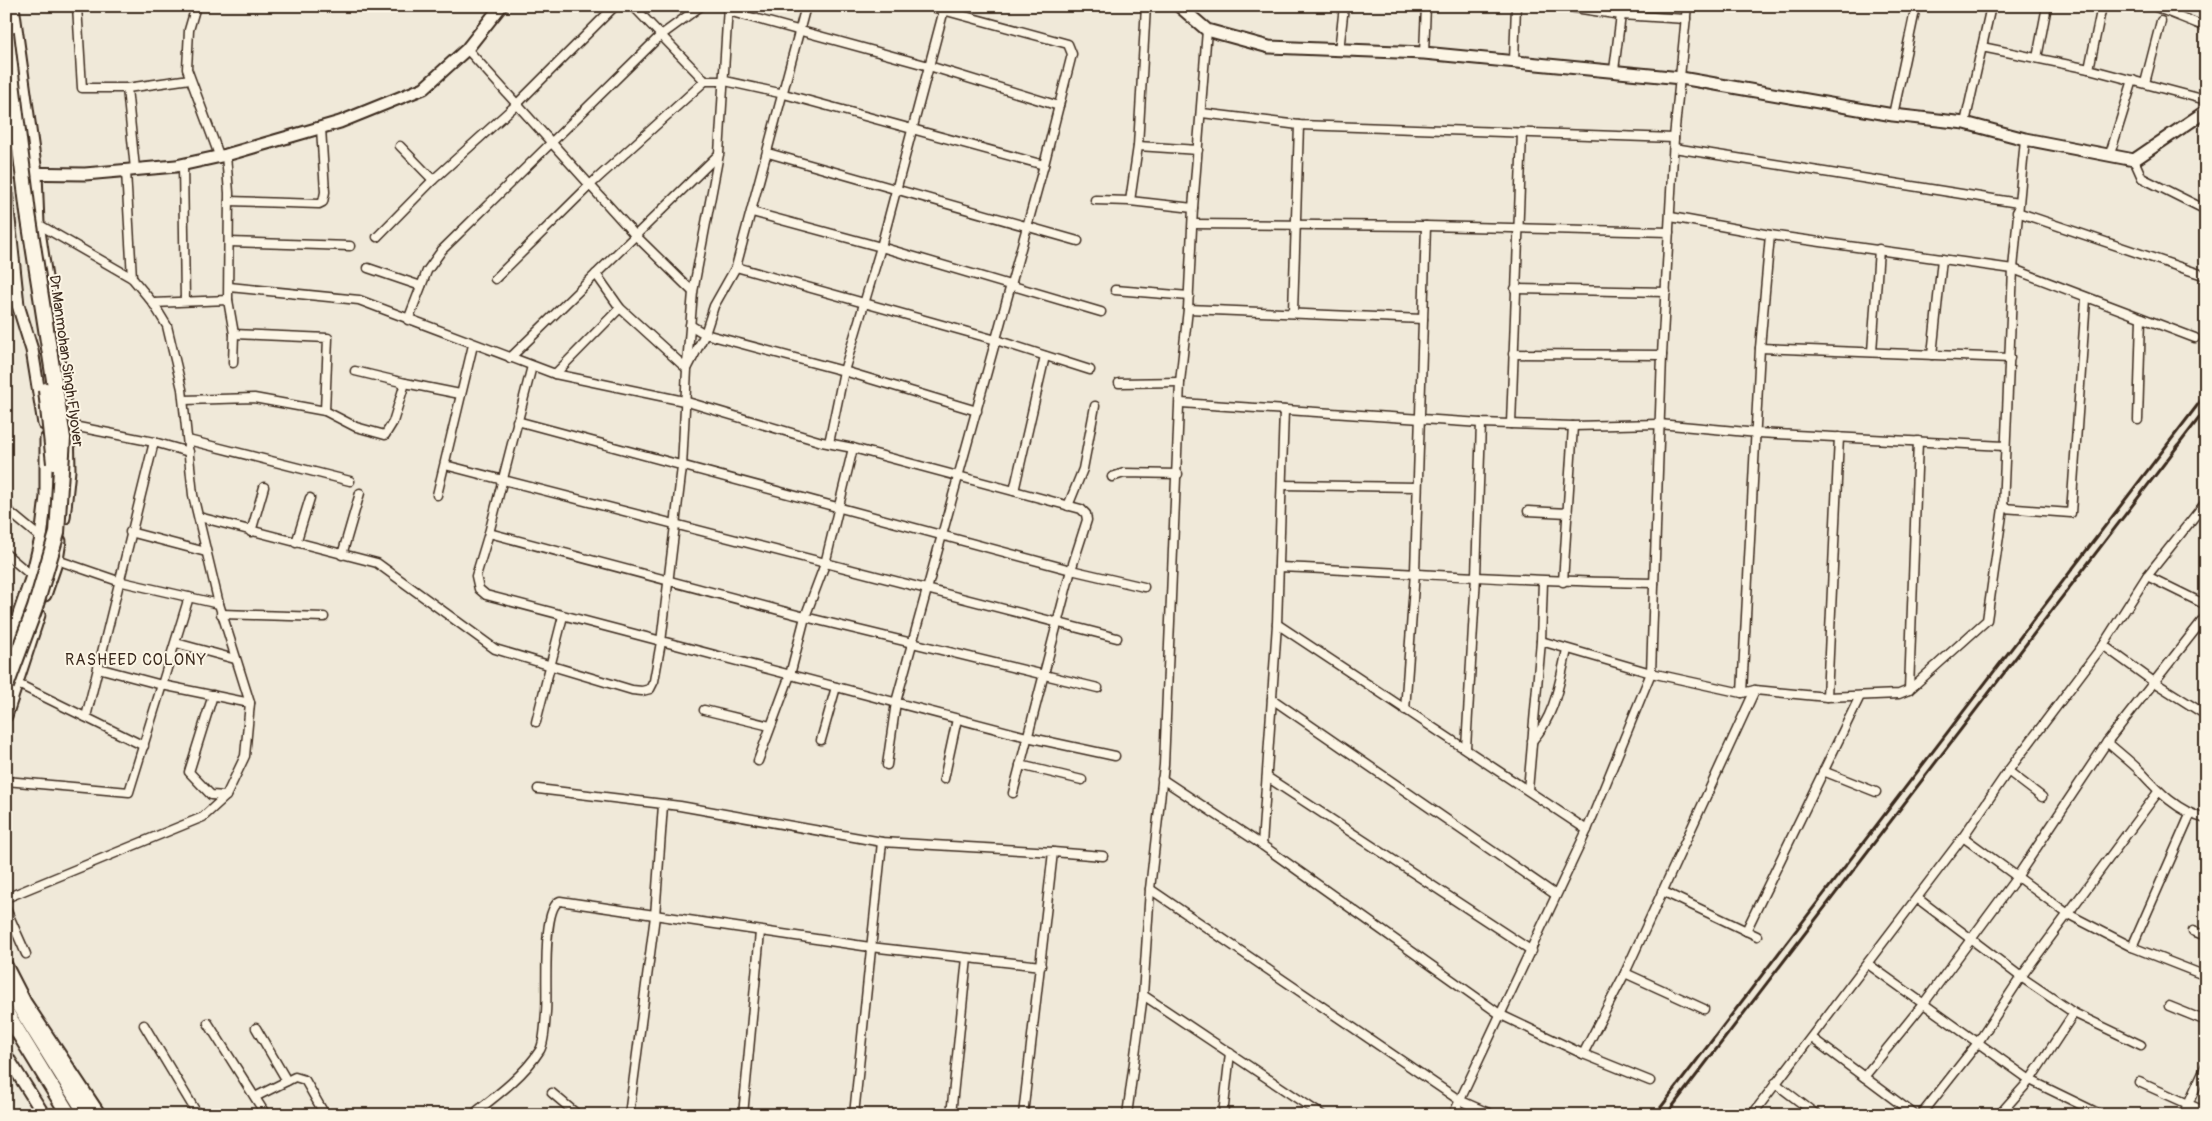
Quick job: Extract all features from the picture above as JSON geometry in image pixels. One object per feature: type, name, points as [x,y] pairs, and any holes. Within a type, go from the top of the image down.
[{"type":"highway","name":"Dr.Manmohan Singh Flyover","points":[[6,33],[28,213],[63,438],[57,533],[12,685]]},
{"type":"highway","name":"Dr.Manmohan Singh Flyover","points":[[6,106],[28,278],[54,454],[49,531],[37,578],[6,662]]},
{"type":"highway","points":[[6,985],[88,1115]]},
{"type":"highway","points":[[6,1012],[70,1115]]},
{"type":"street","points":[[6,716],[12,685],[28,649],[57,560],[69,470],[68,425],[38,224],[36,173],[13,6]]},
{"type":"street","points":[[77,6],[82,88],[127,88],[190,79]]},
{"type":"street","points":[[196,6],[190,30],[187,69],[222,155],[229,201],[228,300],[234,334],[233,363]]},
{"type":"street","points":[[377,237],[433,180],[516,105],[615,6]]},
{"type":"street","points":[[633,6],[705,81]]},
{"type":"street","points":[[408,320],[427,271],[442,250],[660,36],[701,6]]},
{"type":"street","points":[[686,369],[705,334],[714,306],[736,267],[784,94],[806,6]]},
{"type":"street","points":[[887,765],[896,702],[1044,165],[1072,54],[1068,44],[928,6]]},
{"type":"street","points":[[1130,200],[1138,146],[1146,6]]},
{"type":"street","points":[[1179,6],[1207,30],[1269,47],[1424,54],[1614,70],[1681,78],[1893,115],[1965,123],[2025,139],[2134,160],[2206,111]]},
{"type":"street","points":[[1339,51],[1344,6]]},
{"type":"street","points":[[1424,54],[1426,6]]},
{"type":"street","points":[[1514,62],[1516,6]]},
{"type":"street","points":[[1562,6],[1621,15],[1686,19]]},
{"type":"street","points":[[1453,1115],[1532,951],[1587,830],[1651,673],[1662,355],[1674,138],[1687,6]]},
{"type":"street","points":[[1893,115],[1916,6]]},
{"type":"street","points":[[1965,123],[1991,6]]},
{"type":"street","points":[[2037,58],[2047,6]]},
{"type":"street","points":[[2089,69],[2102,6]]},
{"type":"street","points":[[2154,6],[2171,10],[2206,27]]},
{"type":"street","points":[[6,173],[85,174],[183,164],[340,122],[424,88],[467,49],[498,7]]},
{"type":"street","points":[[199,517],[251,532],[377,562],[495,649],[642,691],[650,688],[654,681],[661,642],[682,466],[684,401],[692,292],[719,154],[728,9],[799,31],[929,66],[1059,106]]},
{"type":"street","points":[[829,443],[844,371],[897,190],[944,9]]},
{"type":"street","points":[[1614,70],[1621,15]]},
{"type":"street","points":[[2145,83],[2161,21]]},
{"type":"street","points":[[1127,1115],[1143,995],[1150,889],[1162,780],[1178,474],[1180,382],[1189,296],[1193,208],[1202,113],[1207,30]]},
{"type":"street","points":[[1982,46],[2089,69],[2206,100]]},
{"type":"street","points":[[467,49],[550,143],[692,292]]},
{"type":"street","points":[[2110,154],[2134,80]]},
{"type":"street","points":[[495,279],[591,184],[705,81],[725,81],[784,94],[1044,165]]},
{"type":"street","points":[[127,88],[131,170],[132,278]]},
{"type":"street","points":[[1202,113],[1299,125],[1674,138]]},
{"type":"street","points":[[1293,312],[1294,226],[1299,125]]},
{"type":"street","points":[[229,201],[319,204],[323,202],[325,192],[321,128]]},
{"type":"street","points":[[1511,424],[1522,133]]},
{"type":"street","points":[[1541,641],[1651,673],[1742,692],[1755,690],[1826,697],[1860,696],[1899,694],[1909,690],[1987,620],[2003,508],[2004,446],[2016,212],[2025,139]]},
{"type":"street","points":[[400,146],[433,180]]},
{"type":"street","points":[[1138,146],[1198,150]]},
{"type":"street","points":[[1674,148],[2018,203]]},
{"type":"street","points":[[768,153],[1078,241]]},
{"type":"street","points":[[510,358],[719,154]]},
{"type":"street","points":[[2134,160],[2142,178],[2206,210]]},
{"type":"street","points":[[183,164],[185,301]]},
{"type":"street","points":[[6,191],[18,305],[32,350],[46,440],[46,497],[41,538],[32,576],[8,646],[28,649]]},
{"type":"street","points":[[1095,200],[1130,200],[1193,208]]},
{"type":"street","points":[[752,212],[881,246],[1101,312]]},
{"type":"street","points":[[2016,212],[2206,276]]},
{"type":"street","points":[[1671,217],[1770,235],[2013,269],[2195,338]]},
{"type":"street","points":[[6,898],[204,816],[226,796],[245,756],[250,703],[221,614],[193,495],[184,400],[167,326],[153,303],[132,278],[38,224]]},
{"type":"street","points":[[1193,224],[1426,226],[1669,232]]},
{"type":"street","points":[[1405,710],[1415,572],[1426,226]]},
{"type":"street","points":[[1742,692],[1758,433],[1760,348],[1770,235]]},
{"type":"street","points":[[229,242],[350,246]]},
{"type":"street","points":[[1872,352],[1879,250]]},
{"type":"street","points":[[1932,354],[1942,259]]},
{"type":"street","points":[[736,267],[996,340],[1090,370]]},
{"type":"street","points":[[368,268],[421,286]]},
{"type":"street","points":[[596,274],[620,308],[686,369]]},
{"type":"street","points":[[229,287],[360,300],[408,320],[555,374],[684,401],[829,443],[1081,509],[1086,514],[1087,520],[1057,623],[1013,793]]},
{"type":"street","points":[[1516,289],[1666,292]]},
{"type":"street","points":[[1115,290],[1189,296]]},
{"type":"street","points":[[2003,508],[2071,513],[2086,298]]},
{"type":"street","points":[[153,303],[228,300]]},
{"type":"street","points":[[555,374],[620,308]]},
{"type":"street","points":[[1188,309],[1423,319]]},
{"type":"street","points":[[2138,420],[2141,318]]},
{"type":"street","points":[[690,325],[705,334],[844,371],[977,411]]},
{"type":"street","points":[[234,334],[328,338],[325,411]]},
{"type":"street","points":[[437,495],[473,344]]},
{"type":"street","points":[[1760,348],[2010,358]]},
{"type":"street","points":[[1513,354],[1662,355]]},
{"type":"street","points":[[1014,492],[1045,356]]},
{"type":"street","points":[[532,366],[490,533],[476,576],[479,589],[486,595],[1027,737],[1115,756]]},
{"type":"street","points":[[355,371],[460,394]]},
{"type":"street","points":[[1119,383],[1180,382]]},
{"type":"street","points":[[184,400],[254,398],[325,411],[356,427],[385,435],[393,422],[405,383]]},
{"type":"street","points":[[1181,403],[1481,423],[1573,426],[1659,424],[1758,433],[2004,446]]},
{"type":"street","points":[[1068,506],[1082,469],[1095,406]]},
{"type":"street","points":[[1262,845],[1277,624],[1284,410]]},
{"type":"street","points":[[517,421],[942,536],[1072,570],[1144,586]]},
{"type":"street","points":[[1466,748],[1476,576],[1481,423]]},
{"type":"street","points":[[68,425],[154,442],[189,452]]},
{"type":"street","points":[[1563,582],[1573,426]]},
{"type":"street","points":[[1826,697],[1839,437]]},
{"type":"street","points":[[188,440],[350,481]]},
{"type":"street","points":[[1909,690],[1918,441]]},
{"type":"street","points":[[86,716],[130,532],[154,442]]},
{"type":"street","points":[[758,761],[790,675],[805,616],[825,564],[853,448]]},
{"type":"street","points":[[445,465],[1117,638]]},
{"type":"street","points":[[1112,477],[1124,472],[1178,474]]},
{"type":"street","points":[[1282,485],[1417,488]]},
{"type":"street","points":[[251,532],[264,487]]},
{"type":"street","points":[[342,555],[360,493]]},
{"type":"street","points":[[296,543],[310,498]]},
{"type":"street","points":[[1752,1115],[1963,837],[2008,771],[2103,644],[2147,576],[2206,502]]},
{"type":"street","points":[[6,509],[41,538]]},
{"type":"street","points":[[1528,511],[1568,513]]},
{"type":"street","points":[[130,532],[206,552]]},
{"type":"street","points":[[490,533],[805,616],[1098,688]]},
{"type":"street","points":[[6,554],[32,576]]},
{"type":"street","points":[[57,560],[118,581],[219,604]]},
{"type":"street","points":[[1279,567],[1415,572],[1563,582],[1654,583]]},
{"type":"street","points":[[2147,576],[2206,605]]},
{"type":"street","points":[[1528,790],[1541,641],[1543,581]]},
{"type":"street","points":[[6,781],[129,792],[189,597]]},
{"type":"street","points":[[221,614],[324,617]]},
{"type":"street","points":[[536,722],[563,616]]},
{"type":"street","points":[[1864,1077],[1924,1003],[2017,876],[2107,742],[2206,616]]},
{"type":"street","points":[[1277,624],[1587,830]]},
{"type":"street","points":[[176,643],[235,659]]},
{"type":"street","points":[[2103,644],[2154,682],[2206,716]]},
{"type":"street","points":[[1532,741],[1545,725],[1550,715],[1567,650]]},
{"type":"street","points":[[98,668],[162,685],[250,703]]},
{"type":"street","points":[[12,685],[86,716],[144,746]]},
{"type":"street","points":[[821,740],[836,687]]},
{"type":"street","points":[[1584,1054],[1625,973],[1755,690]]},
{"type":"street","points":[[213,696],[189,772],[212,795],[226,796]]},
{"type":"street","points":[[1746,931],[1860,696]]},
{"type":"street","points":[[1272,700],[1556,895]]},
{"type":"street","points":[[704,710],[770,726]]},
{"type":"street","points":[[944,779],[957,719]]},
{"type":"street","points":[[2107,742],[2138,770],[2158,792],[2190,815],[2206,819]]},
{"type":"street","points":[[1020,765],[1082,780]]},
{"type":"street","points":[[1823,771],[1876,792]]},
{"type":"street","points":[[2008,771],[2042,798]]},
{"type":"street","points":[[1267,777],[1532,951]]},
{"type":"street","points":[[1162,780],[1262,845],[1501,1015],[1584,1054],[1650,1081]]},
{"type":"street","points":[[538,789],[663,804],[882,842],[1104,856]]},
{"type":"street","points":[[1921,1115],[1977,1044],[2021,977],[2158,792]]},
{"type":"street","points":[[629,1115],[655,916],[663,804]]},
{"type":"street","points":[[2132,947],[2190,815]]},
{"type":"street","points":[[1963,837],[2068,914],[2132,947],[2206,976]]},
{"type":"street","points":[[854,1115],[882,842]]},
{"type":"street","points":[[1023,1115],[1053,852]]},
{"type":"street","points":[[1150,889],[1459,1100],[1493,1115]]},
{"type":"street","points":[[1662,892],[1757,936]]},
{"type":"street","points":[[1917,898],[2021,977],[2074,1013],[2141,1045]]},
{"type":"street","points":[[477,1111],[508,1087],[540,1048],[546,1012],[546,938],[556,902],[577,903],[760,932],[870,947],[1041,966]]},
{"type":"street","points":[[6,909],[26,954]]},
{"type":"street","points":[[2193,931],[2206,936]]},
{"type":"street","points":[[743,1115],[760,932]]},
{"type":"street","points":[[951,1115],[967,958]]},
{"type":"street","points":[[1868,964],[1924,1003],[1977,1044],[2030,1080],[2102,1115]]},
{"type":"street","points":[[6,965],[25,1002],[100,1115]]},
{"type":"street","points":[[1625,973],[1704,1009]]},
{"type":"street","points":[[1143,995],[1322,1115]]},
{"type":"street","points":[[2169,1006],[2206,1021]]},
{"type":"street","points":[[1998,1115],[2030,1080],[2074,1013]]},
{"type":"street","points":[[208,1023],[266,1115]]},
{"type":"street","points":[[144,1025],[198,1115]]},
{"type":"street","points":[[256,1028],[287,1081]]},
{"type":"street","points":[[1812,1038],[1915,1115]]},
{"type":"street","points":[[1223,1115],[1230,1053]]},
{"type":"street","points":[[6,1056],[44,1115]]},
{"type":"street","points":[[2184,1115],[2206,1064]]},
{"type":"street","points":[[256,1097],[295,1077],[305,1080],[325,1115]]},
{"type":"street","points":[[2138,1082],[2206,1112]]},
{"type":"street","points":[[1775,1083],[1817,1115]]},
{"type":"street","points":[[552,1093],[578,1115]]},
{"type":"railway","points":[[1655,1115],[2206,394]]},
{"type":"railway","points":[[1666,1115],[2206,409]]},
{"type":"district","name":"RASHEED COLONY","points":[[136,660]]}]
